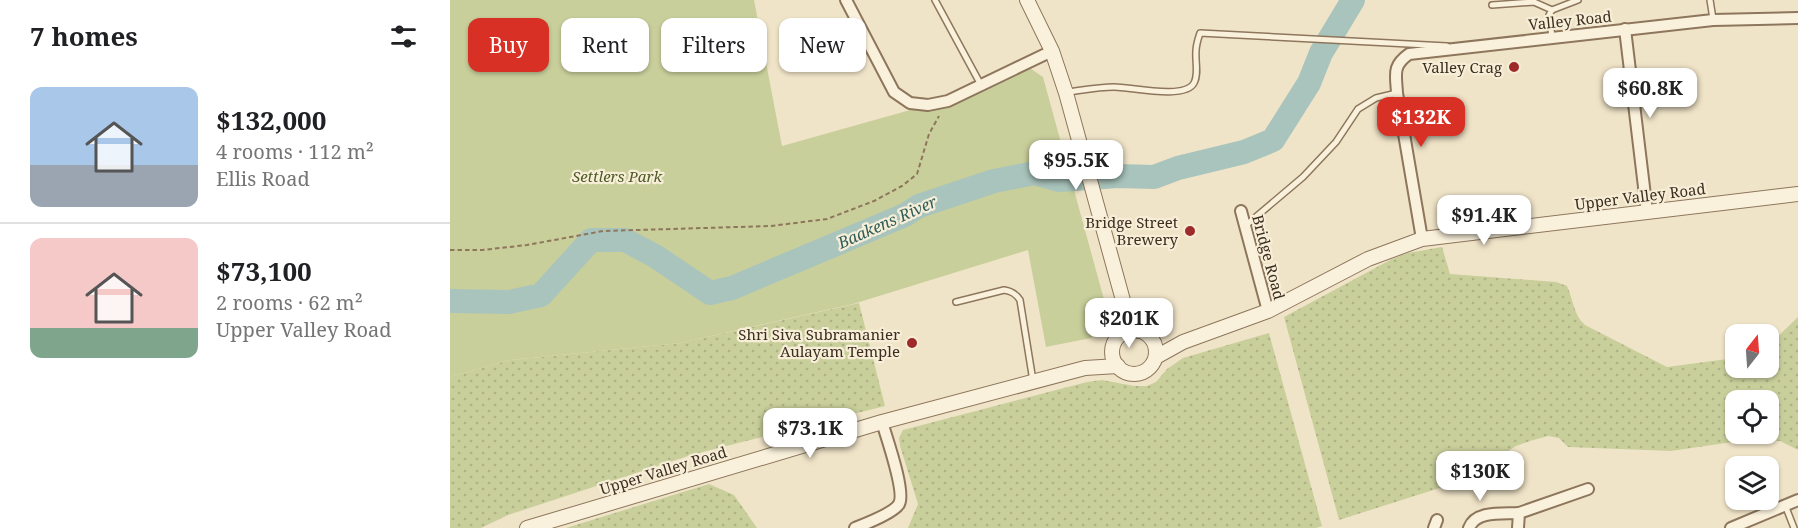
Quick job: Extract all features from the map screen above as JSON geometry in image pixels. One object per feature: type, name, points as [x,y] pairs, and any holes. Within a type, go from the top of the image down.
[{"type":"street","points":[[846,0],[894,92],[910,103],[928,105],[948,101],[1052,51]]},
{"type":"street","points":[[1027,0],[1052,51],[1066,93],[1124,304],[1139,331]]},
{"type":"street","name":"Valley Road","points":[[1397,93],[1396,71],[1399,61],[1409,54],[1418,52],[1713,20],[1798,18]]},
{"type":"street","points":[[1625,28],[1647,212]]},
{"type":"street","points":[[1397,93],[1422,238]]},
{"type":"street","name":"Upper Valley Road","points":[[1156,357],[1183,342],[1269,311],[1368,259],[1422,238],[1798,194]]},
{"type":"street","name":"Bridge Road","points":[[1241,211],[1269,311]]},
{"type":"street","points":[[1120,335],[1139,331],[1153,340],[1156,357],[1149,369],[1136,374],[1123,371],[1118,366],[1113,352],[1120,335],[1124,304]]},
{"type":"street","name":"Upper Valley Road","points":[[1153,340],[1183,342]]},
{"type":"street","name":"Upper Valley Road","points":[[1085,368],[1113,352]]},
{"type":"street","name":"Upper Valley Road","points":[[527,528],[882,422],[1085,368],[1118,366]]},
{"type":"street","points":[[855,528],[899,505],[901,499],[898,478],[882,422]]},
{"type":"street","points":[[1469,528],[1472,521],[1479,517],[1519,513],[1588,489]]},
{"type":"street","points":[[1731,528],[1798,500]]},
{"type":"street","points":[[1518,528],[1519,513]]},
{"type":"lane","points":[[935,0],[981,85]]},
{"type":"lane","points":[[1552,37],[1549,15],[1552,10],[1578,0]]},
{"type":"lane","points":[[1710,0],[1713,20]]},
{"type":"lane","points":[[1492,4],[1534,2],[1552,10]]},
{"type":"lane","points":[[1066,93],[1111,87],[1152,91],[1190,89],[1195,83],[1196,48],[1200,33],[1466,46]]},
{"type":"lane","points":[[1245,226],[1303,177],[1336,142],[1358,109],[1376,98],[1397,93]]},
{"type":"lane","points":[[956,302],[1004,290],[1012,291],[1017,295],[1020,300],[1034,382]]},
{"type":"lane","points":[[1785,505],[1794,528]]},
{"type":"path","points":[[450,250],[482,250],[527,245],[603,231],[771,226],[826,219],[874,201],[902,186],[917,174],[929,134],[948,101]]},
{"type":"green space","name":"Settlers Park","points":[[450,0],[754,0],[757,18],[661,18],[661,72],[767,72],[767,68],[782,146],[928,105],[1024,64],[1043,77],[1108,314],[1104,328],[1091,338],[1046,347],[1028,250],[853,304],[680,343],[510,360],[450,377]]},
{"type":"green space","points":[[1442,247],[1450,274],[1556,282],[1567,286],[1576,312],[1585,325],[1667,367],[1725,359],[1725,378],[1779,378],[1779,335],[1798,317],[1798,450],[1779,441],[1779,390],[1725,390],[1725,443],[1671,451],[1568,447],[1559,438],[1548,436],[1516,446],[1502,455],[1490,472],[1339,520],[1284,317],[1392,259],[1408,253]]},
{"type":"green space","points":[[859,303],[885,406],[691,455],[508,515],[481,528],[450,528],[450,377],[510,360],[680,343]]},
{"type":"green space","points":[[1269,333],[1322,526],[1316,528],[908,528],[918,504],[900,446],[899,438],[903,430],[1087,382],[1102,380],[1147,386],[1156,382],[1167,369],[1183,358]]},
{"type":"green space","points":[[709,484],[734,495],[757,528],[566,528]]},
{"type":"waterway","name":"Baakens River","points":[[450,301],[509,302],[541,295],[591,240],[625,240],[655,256],[710,293],[732,288],[905,215],[919,206],[994,181],[1035,173],[1059,180],[1118,176],[1154,177],[1178,168],[1244,152],[1273,140],[1309,83],[1321,53],[1353,0]]},
{"type":"place","name":"Valley Crag","points":[[1514,67]]},
{"type":"place","name":"Bridge Street Brewery","points":[[1190,231]]},
{"type":"place","name":"Shri Siva Subramanier Aulayam Temple","points":[[912,343]]}]
